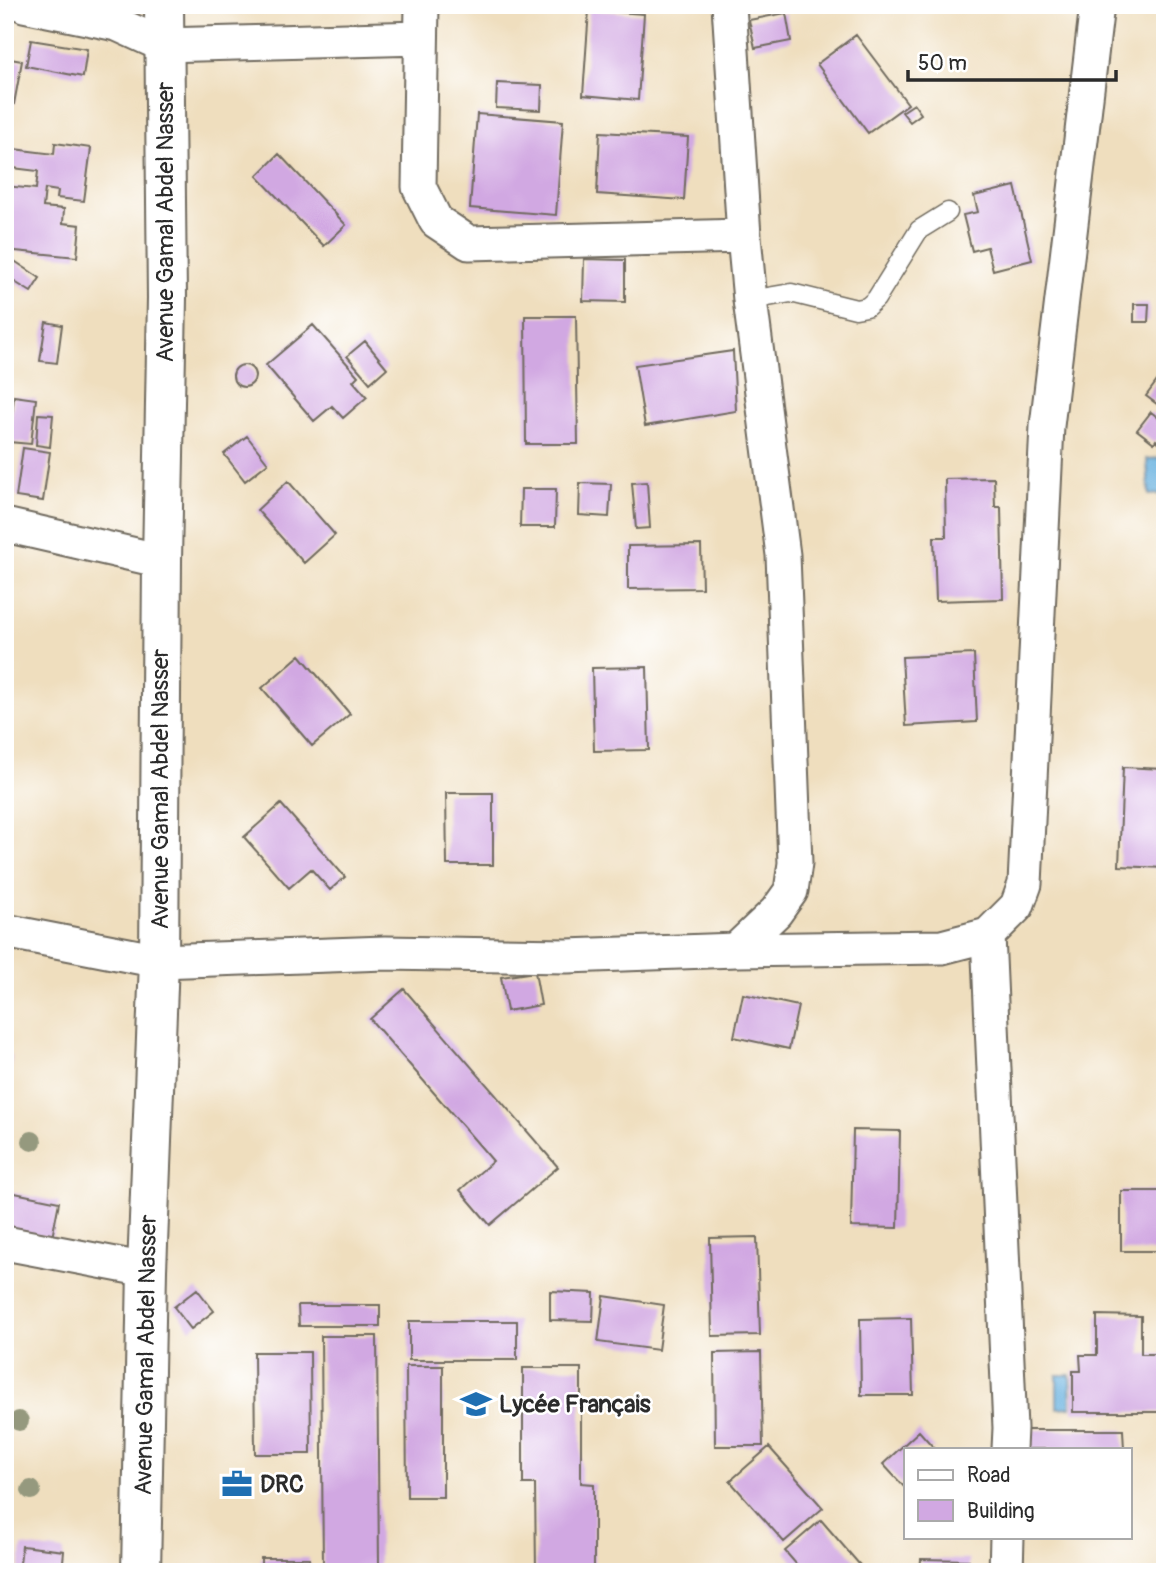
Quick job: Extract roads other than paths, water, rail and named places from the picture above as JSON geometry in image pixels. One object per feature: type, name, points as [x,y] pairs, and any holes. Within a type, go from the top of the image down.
[{"type":"street","points":[[24,5],[117,24],[163,45],[421,38]]},
{"type":"street","name":"Avenue Gamal Abdel Nasser","points":[[141,1572],[147,1270],[159,961],[167,298],[164,5]]},
{"type":"street","points":[[422,5],[419,187],[436,221],[469,243],[744,236]]},
{"type":"street","points":[[729,5],[750,300],[783,555],[794,863],[792,891],[776,912],[736,950]]},
{"type":"street","points":[[5,931],[159,961],[385,953],[567,956],[942,947],[988,935],[1017,906],[1025,884],[1047,426],[1097,5]]},
{"type":"street","points":[[5,525],[162,561]]},
{"type":"street","points":[[988,935],[1010,1448]]},
{"type":"street","points":[[5,1242],[147,1270]]},
{"type":"street","points":[[1006,1572],[1007,1538]]},
{"type":"lane","points":[[750,300],[791,293],[856,309],[867,307],[876,299],[919,230],[948,212]]},
{"type":"water","points":[[1165,458],[1165,492],[1149,495],[1147,459]]},
{"type":"water","points":[[1057,1375],[1070,1375],[1071,1407],[1057,1408]]},
{"type":"place","name":"Lycée Français","points":[[476,1404]]},
{"type":"place","name":"DRC","points":[[237,1484]]}]
